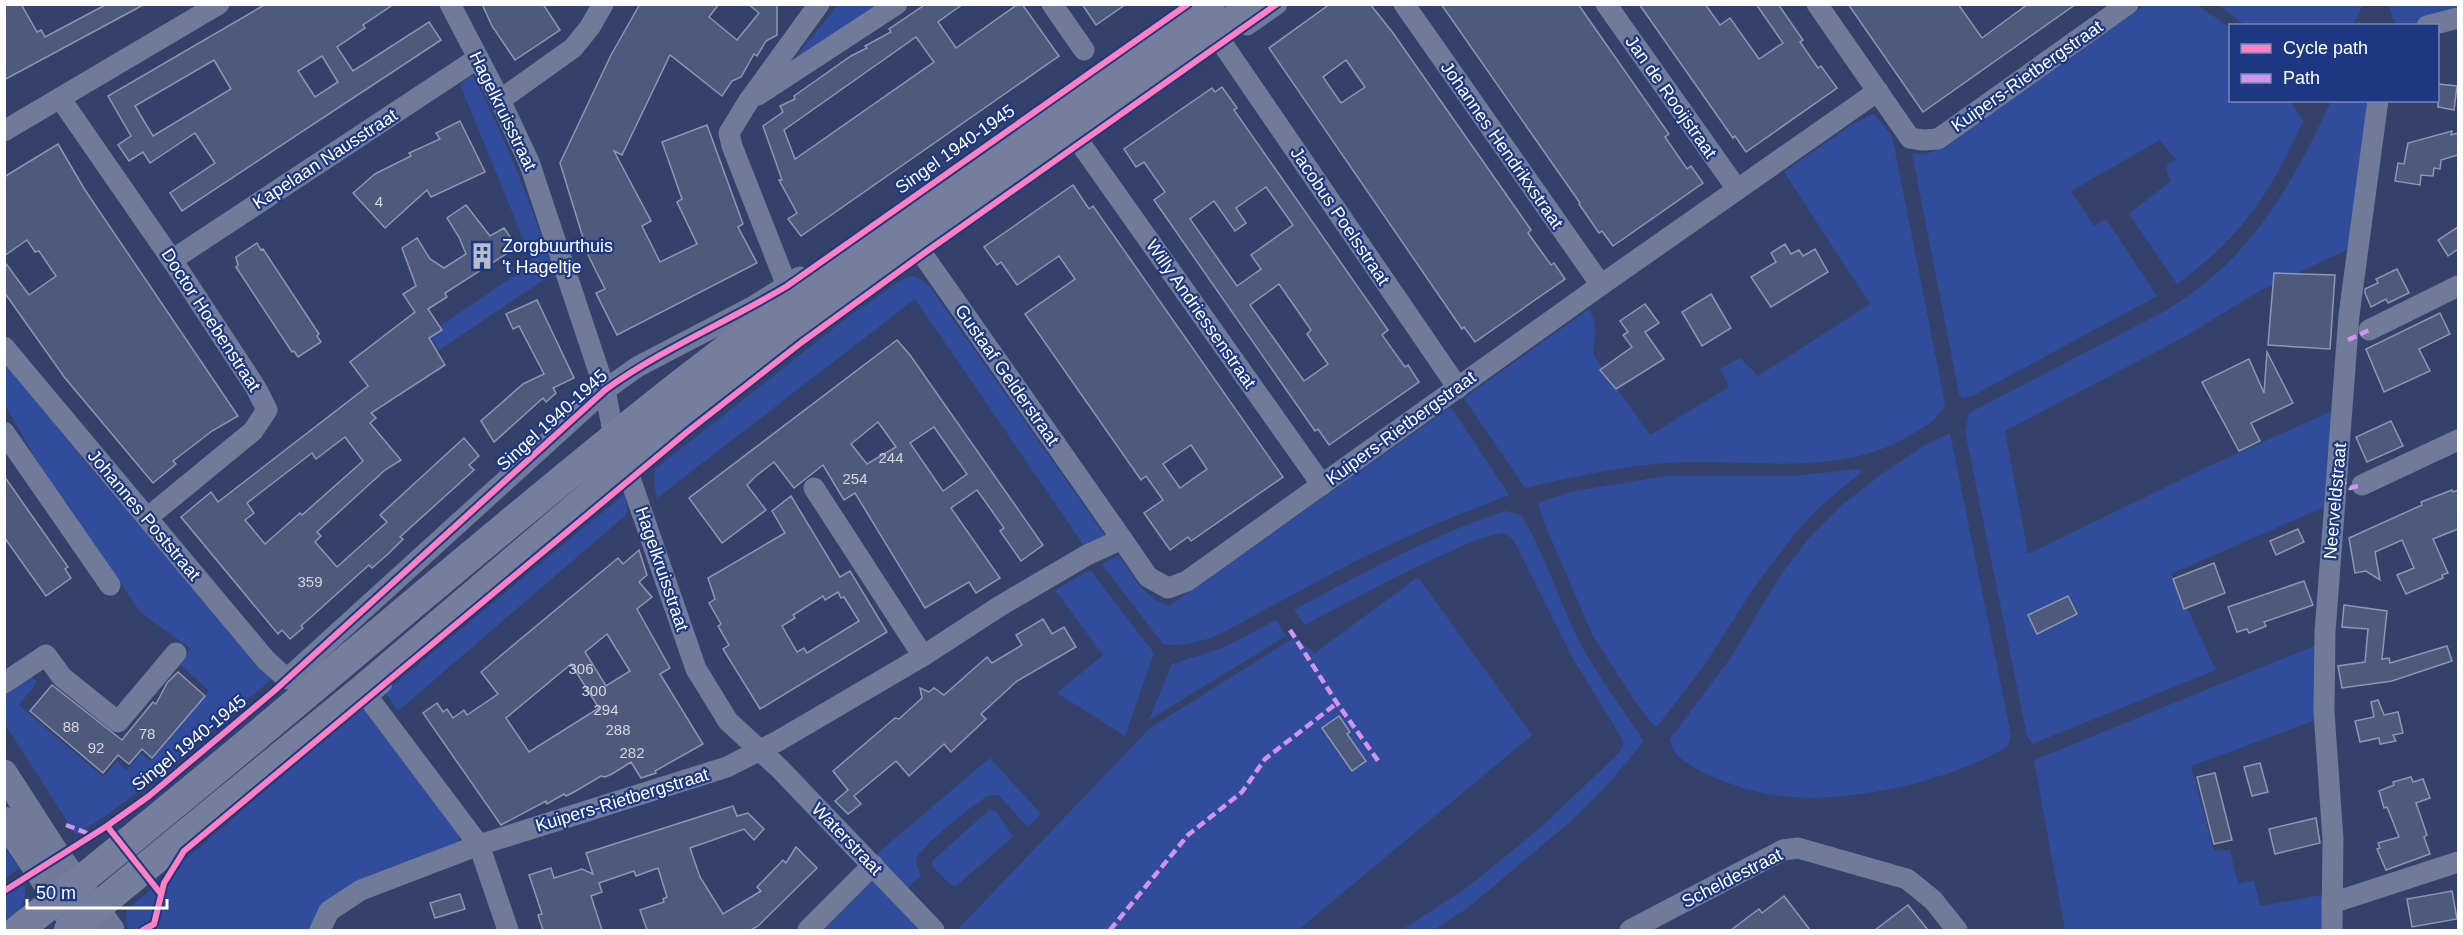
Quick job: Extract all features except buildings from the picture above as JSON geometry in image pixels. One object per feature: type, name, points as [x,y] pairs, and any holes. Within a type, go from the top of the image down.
[{"type":"main road","name":"Singel 1940-1945","points":[[86,925],[362,690],[628,472],[776,347],[1210,4]]},
{"type":"main road","name":"Singel 1940-1945","points":[[18,930],[67,892],[614,437],[765,319],[913,239],[1256,4]]},
{"type":"street","points":[[4,131],[219,4]]},
{"type":"street","name":"Hagelkruisstraat","points":[[450,4],[530,162],[605,390],[614,437],[696,669],[728,721],[759,751]]},
{"type":"street","points":[[500,100],[573,48],[603,4]]},
{"type":"street","points":[[787,286],[729,133],[748,102],[819,4]]},
{"type":"street","points":[[748,102],[897,4]]},
{"type":"street","points":[[1052,4],[1084,50]]},
{"type":"street","name":"Singel 1940-1945","points":[[286,679],[605,390],[637,367],[754,306],[787,286],[1188,4]]},
{"type":"street","name":"Singel 1940-1945","points":[[913,239],[1080,143],[1277,4]]},
{"type":"street","name":"Johannes Hendrikxstraat","points":[[1404,4],[1601,285]]},
{"type":"street","name":"Jan de Rooijstraat","points":[[1606,4],[1737,189]]},
{"type":"street","points":[[1817,4],[1878,91]]},
{"type":"street","name":"Kuipers-Rietbergstraat","points":[[320,930],[329,911],[361,890],[479,844],[727,767],[759,751],[923,656],[1087,555],[1122,539],[1148,577],[1168,588],[1187,581],[1601,285],[1878,91],[1910,138],[1938,139],[2128,4]]},
{"type":"street","points":[[2435,24],[2458,18]]},
{"type":"street","name":"Jacobus Poelsstraat","points":[[1222,43],[1458,388]]},
{"type":"street","name":"Kapelaan Nausstraat","points":[[172,260],[478,58]]},
{"type":"street","name":"Doctor Hoebenstraat","points":[[60,98],[172,260],[256,388],[267,410],[253,430],[147,518]]},
{"type":"street","name":"Neerveldstraat","points":[[2332,930],[2333,839],[2324,712],[2325,632],[2349,315],[2378,102]]},
{"type":"street","name":"Willy Andriessenstraat","points":[[1080,143],[1322,485]]},
{"type":"street","name":"Gustaaf Gelderstraat","points":[[913,239],[1122,539]]},
{"type":"street","points":[[2369,330],[2458,286]]},
{"type":"street","name":"Johannes Poststraat","points":[[4,347],[266,660],[286,679]]},
{"type":"street","points":[[4,432],[110,585]]},
{"type":"street","points":[[2361,484],[2458,440]]},
{"type":"street","name":"Singel 1940-1945","points":[[479,844],[367,696],[628,472]]},
{"type":"street","points":[[814,488],[923,656]]},
{"type":"street","points":[[4,683],[46,655],[62,677],[118,722],[176,652]]},
{"type":"street","name":"Waterstraat","points":[[759,751],[873,865],[934,930]]},
{"type":"street","points":[[4,772],[86,925]]},
{"type":"street","points":[[4,820],[67,892]]},
{"type":"street","points":[[479,844],[508,930]]},
{"type":"street","name":"Scheldestraat","points":[[1630,930],[1784,850],[1798,848],[1907,879],[1933,900],[1957,930]]},
{"type":"street","points":[[2332,903],[2458,862]]},
{"type":"street","points":[[808,930],[873,865]]},
{"type":"shaded area","points":[[838,5],[885,5],[776,81]]},
{"type":"shaded area","points":[[2145,5],[2197,5],[2228,26],[2229,102],[2291,102],[2303,121],[2279,170],[2252,212],[2219,249],[2177,284],[2129,214],[2171,181],[2167,168],[2169,163],[2176,160],[2160,140],[2071,191],[2094,226],[2106,219],[2157,296],[1972,396],[1963,398],[1959,394],[1912,153],[1924,155],[1934,151]]},
{"type":"shaded area","points":[[2219,5],[2363,5],[2353,24],[2244,24]]},
{"type":"shaded area","points":[[2389,5],[2458,5],[2458,22],[2439,26],[2396,24]]},
{"type":"shaded area","points":[[473,75],[517,170],[552,269],[545,279],[439,350],[428,334],[533,263],[460,84]]},
{"type":"shaded area","points":[[2331,102],[2370,102],[2349,249],[2261,290],[2184,337],[2005,431],[2028,554],[2205,468],[2332,411],[2324,507],[2171,574],[2216,670],[2032,744],[2027,736],[1965,431],[1969,413],[2167,310],[2196,290],[2233,258],[2255,232],[2280,197]]},
{"type":"shaded area","points":[[1874,114],[1892,136],[1945,404],[1936,418],[1917,431],[1882,449],[1851,458],[1787,464],[1688,462],[1656,464],[1574,477],[1525,488],[1464,398],[1589,309],[1595,328],[1594,356],[1650,435],[1729,387],[1720,369],[1740,358],[1758,376],[1870,304],[1784,172],[1854,123]]},
{"type":"shaded area","points":[[912,276],[919,278],[930,287],[1109,541],[1087,550],[915,299],[657,498],[654,484],[655,469],[847,318],[904,278]]},
{"type":"shaded area","points":[[4,361],[97,476],[272,679],[152,781],[76,835],[5,724],[5,694],[30,675],[37,682],[19,705],[103,777],[117,761],[127,770],[141,753],[150,761],[209,691],[179,663],[191,649],[141,613],[37,461],[5,405]]},
{"type":"shaded area","points":[[1451,407],[1509,495],[1435,524],[1357,560],[1218,635],[1191,643],[1163,644],[1102,564],[1119,555],[1146,592],[1169,606]]},
{"type":"shaded area","points":[[1950,433],[2011,735],[2008,746],[1984,759],[1926,780],[1863,794],[1831,797],[1801,798],[1758,792],[1713,777],[1680,758],[1670,739],[1732,656],[1780,576],[1808,539],[1843,504],[1882,474],[1925,445]]},
{"type":"shaded area","points":[[1859,469],[1861,472],[1823,504],[1796,532],[1755,586],[1705,664],[1656,728],[1634,700],[1592,634],[1543,520],[1538,503],[1569,492],[1666,476],[1794,476]]},
{"type":"shaded area","points":[[626,493],[627,514],[398,711],[385,692]]},
{"type":"shaded area","points":[[1505,511],[1521,515],[1538,547],[1581,645],[1603,682],[1644,741],[1611,781],[1572,820],[1469,907],[1434,930],[1402,930],[1468,887],[1541,827],[1619,753],[1623,745],[1621,737],[1572,657],[1513,539],[1504,533],[1480,539],[1440,556],[1305,625],[1294,610],[1424,544]]},
{"type":"shaded area","points":[[1090,570],[1154,653],[1125,736],[1057,693],[1103,655],[1055,590]]},
{"type":"shaded area","points":[[1418,577],[1532,735],[1298,930],[962,930],[959,928],[1150,728],[1295,637],[1315,653]]},
{"type":"shaded area","points":[[1276,620],[1286,636],[1149,720],[1172,664],[1225,647]]},
{"type":"shaded area","points":[[2319,644],[2319,719],[2191,766],[2214,851],[2230,850],[2238,884],[2254,880],[2260,906],[2322,895],[2324,930],[2065,930],[2034,760]]},
{"type":"shaded area","points":[[366,707],[459,834],[459,842],[413,861],[318,930],[129,930],[126,922],[127,910]]},
{"type":"shaded area","points":[[990,758],[1041,814],[1027,827],[999,795],[988,796],[928,844],[916,862],[921,876],[906,889],[874,856]]},
{"type":"shaded area","points":[[995,810],[1013,837],[957,885],[951,885],[932,866],[932,861],[988,811]]},
{"type":"shaded area","points":[[4,846],[19,868],[5,879],[4,879]]},
{"type":"shaded area","points":[[875,879],[925,930],[823,930]]},
{"type":"shaded area","points":[[24,883],[24,901],[6,925],[5,895]]},
{"type":"marked path","points":[[2348,340],[2369,330]]},
{"type":"marked path","points":[[2337,484],[2345,484],[2350,488],[2362,485]]},
{"type":"marked path","points":[[1290,630],[1337,703],[1379,762]]},
{"type":"marked path","points":[[1110,930],[1188,835],[1242,792],[1265,759],[1337,703]]},
{"type":"marked path","points":[[66,825],[92,835]]},
{"type":"cycle path","points":[[4,891],[107,826],[149,796],[274,691],[605,390],[649,362],[787,286],[1188,4]]},
{"type":"cycle path","points":[[143,930],[154,924],[164,883],[184,851],[687,432],[802,342],[923,254],[1277,4]]},
{"type":"cycle path","points":[[107,826],[161,894]]},
{"type":"place","name":"Zorgbuurthuis 't Hageltje","points":[[482,256]]}]
